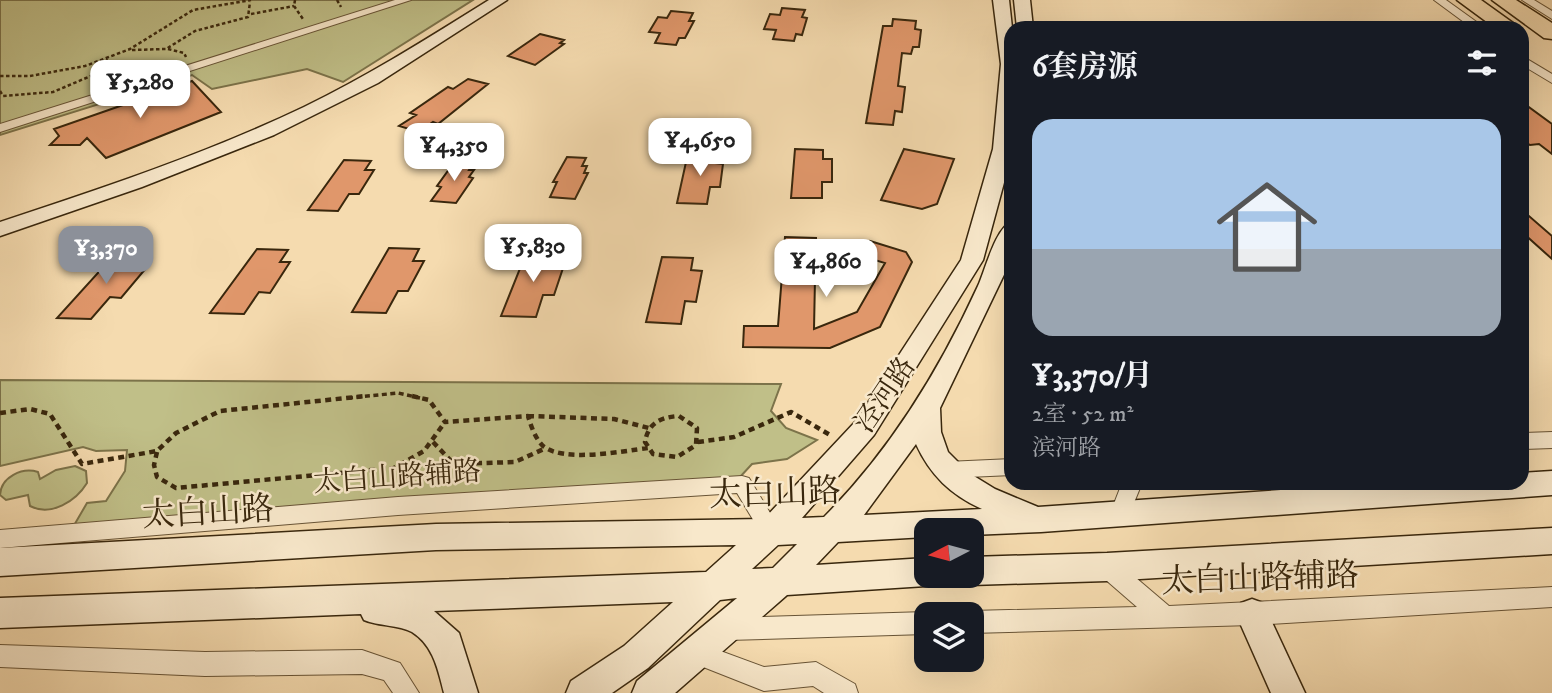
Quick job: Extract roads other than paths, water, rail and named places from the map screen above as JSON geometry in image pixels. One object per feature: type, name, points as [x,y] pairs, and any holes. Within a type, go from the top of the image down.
[{"type":"highway","points":[[1467,0],[1498,21]]},
{"type":"highway","points":[[1502,0],[1552,33]]},
{"type":"highway","points":[[1529,42],[1552,57]]},
{"type":"street","points":[[0,128],[405,0]]},
{"type":"street","points":[[0,229],[139,182],[276,127],[354,89],[499,0]]},
{"type":"street","name":"泾河路","points":[[1001,0],[1004,24]]},
{"type":"street","points":[[1022,0],[1024,21]]},
{"type":"street","points":[[1439,0],[1469,21]]},
{"type":"street","points":[[1527,0],[1552,16]]},
{"type":"street","points":[[1529,64],[1552,79]]},
{"type":"street","name":"泾河路","points":[[583,693],[636,657],[771,532],[865,428],[972,261],[1003,149],[1004,135]]},
{"type":"street","name":"泾河路","points":[[649,693],[781,581],[867,492],[927,408],[989,287],[1004,249]]},
{"type":"street","points":[[927,408],[929,444],[946,470],[986,500],[1041,519]]},
{"type":"street","points":[[1529,441],[1552,440]]},
{"type":"street","points":[[946,470],[1004,467]]},
{"type":"street","name":"太白山路","points":[[1529,485],[1552,483]]},
{"type":"street","name":"太白山路辅路","points":[[0,539],[398,506],[742,484],[771,532]]},
{"type":"street","points":[[1120,514],[1129,490]]},
{"type":"street","name":"太白山路","points":[[0,562],[436,537],[771,532],[1041,519],[1454,490]]},
{"type":"street","points":[[984,570],[1107,567],[1552,541]]},
{"type":"street","points":[[1107,567],[1165,617]]},
{"type":"street","points":[[0,612],[333,603],[711,586],[914,573]]},
{"type":"street","name":"太白山路辅路","points":[[984,622],[1252,614],[1552,597]]},
{"type":"street","points":[[333,603],[419,618],[447,644],[461,693]]},
{"type":"street","points":[[1252,614],[1288,693]]},
{"type":"street","points":[[724,629],[914,623]]},
{"type":"street","points":[[696,653],[766,686],[816,674],[846,693]]},
{"type":"street","points":[[0,656],[205,664],[362,662],[392,671],[407,693]]}]
